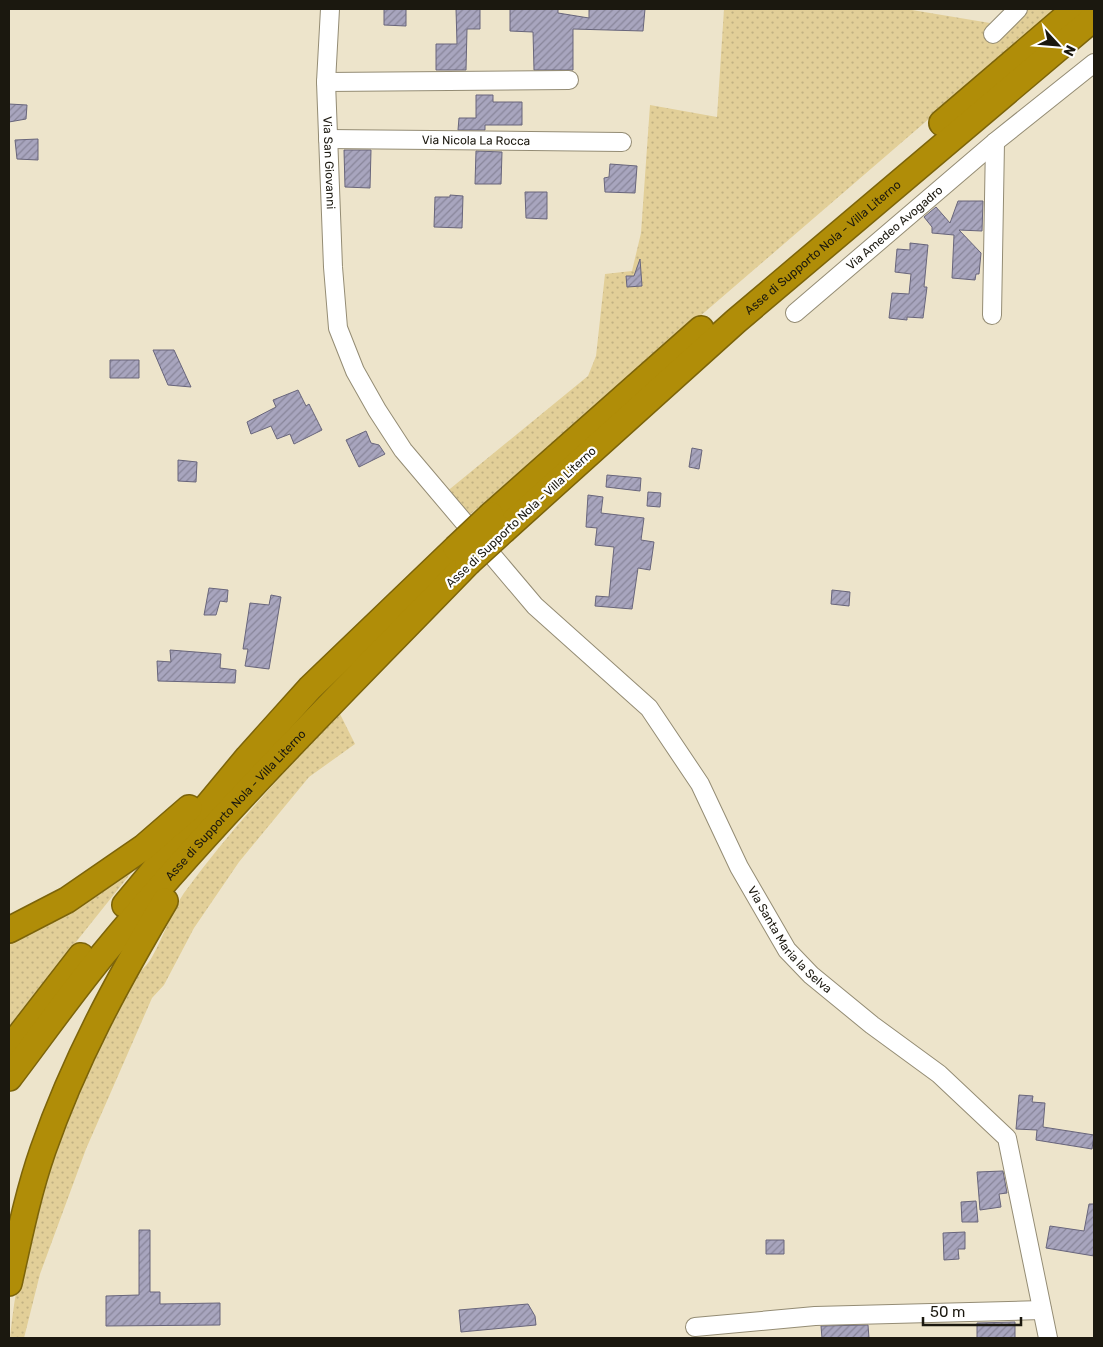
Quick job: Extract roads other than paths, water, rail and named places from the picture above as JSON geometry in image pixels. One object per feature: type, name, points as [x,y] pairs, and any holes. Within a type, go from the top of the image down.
[{"type":"highway","name":"Asse di Supporto Nola - Villa Literno","points":[[9,1049],[40,1006],[248,756],[310,688],[353,645],[462,555],[694,336],[1075,9]]},
{"type":"highway","name":"Asse di Supporto Nola - Villa Literno","points":[[497,523],[1094,18]]},
{"type":"highway","name":"Asse di Supporto Nola - Villa Literno","points":[[9,1078],[105,952],[217,825],[324,710],[369,666],[462,555]]},
{"type":"highway","points":[[9,930],[67,900],[144,847],[248,756]]},
{"type":"highway","points":[[9,1283],[27,1206],[43,1150],[78,1064],[105,1005],[156,916],[174,886],[217,825]]},
{"type":"street","name":"Via San Giovanni","points":[[330,9],[326,82],[338,328],[355,371],[376,410],[403,450],[503,569]]},
{"type":"street","points":[[993,34],[1018,9]]},
{"type":"street","name":"Via Amedeo Avogadro","points":[[795,313],[995,142],[1094,64]]},
{"type":"street","points":[[326,82],[569,80]]},
{"type":"street","name":"Via Nicola La Rocca","points":[[328,139],[622,142]]},
{"type":"street","points":[[992,316],[995,142]]},
{"type":"street","name":"Via Santa Maria la Selva","points":[[503,569],[535,606],[649,708],[700,784],[739,867],[787,950],[811,975],[841,1000],[939,1074],[1007,1138],[1048,1338]]},
{"type":"street","points":[[695,1327],[815,1316],[1042,1310]]}]
